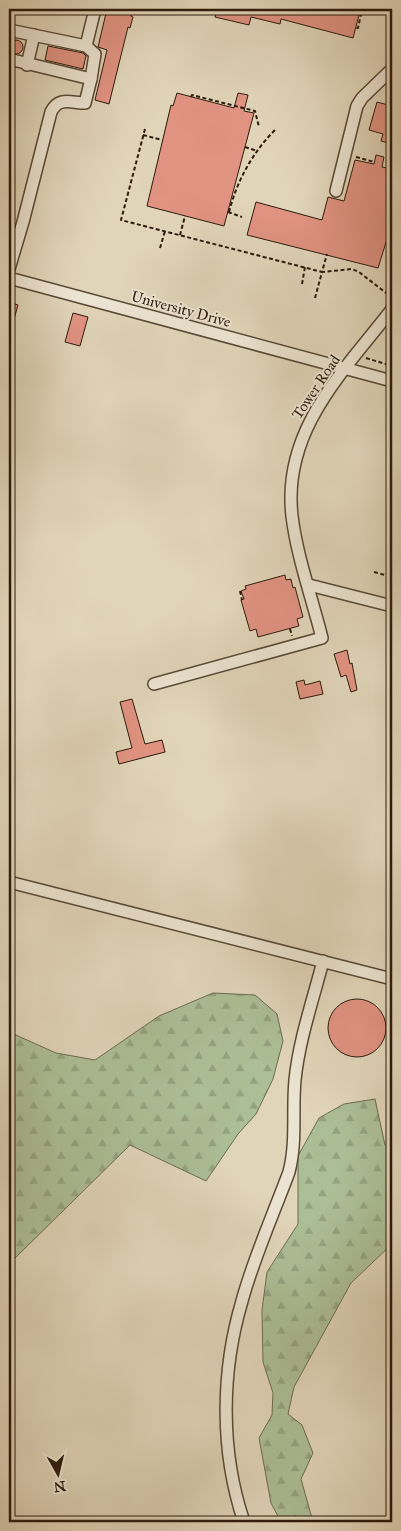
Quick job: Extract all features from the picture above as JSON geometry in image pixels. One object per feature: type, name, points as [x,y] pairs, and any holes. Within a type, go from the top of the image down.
[{"type":"street","points":[[86,46],[95,9]]},
{"type":"street","points":[[9,30],[86,46],[94,54],[91,80],[85,103],[61,101],[56,104],[51,112],[9,269]]},
{"type":"street","points":[[26,65],[34,35]]},
{"type":"street","points":[[9,59],[26,65],[91,80]]},
{"type":"street","points":[[336,191],[357,106],[365,94],[392,69]]},
{"type":"street","name":"University Drive","points":[[9,278],[392,381]]},
{"type":"street","name":"Tower Road","points":[[154,684],[322,638],[293,521],[292,475],[296,455],[306,427],[332,386],[392,310]]},
{"type":"street","points":[[309,584],[392,606]]},
{"type":"street","points":[[9,882],[392,979]]},
{"type":"street","points":[[244,1522],[230,1458],[226,1382],[242,1300],[289,1172],[294,1152],[295,1081],[298,1059],[323,961]]},
{"type":"path","points":[[342,10],[361,14],[358,28],[356,28]]},
{"type":"path","points":[[192,97],[192,95],[255,112],[259,127]]},
{"type":"path","points":[[145,128],[121,220],[322,272],[352,269],[359,272],[390,296]]},
{"type":"path","points":[[242,217],[228,212],[235,188],[257,150],[275,130]]},
{"type":"path","points":[[143,135],[162,140]]},
{"type":"path","points":[[245,147],[257,150]]},
{"type":"path","points":[[344,154],[374,162]]},
{"type":"path","points":[[180,235],[185,216]]},
{"type":"path","points":[[160,248],[165,231]]},
{"type":"path","points":[[315,298],[327,254]]},
{"type":"path","points":[[302,284],[305,267]]},
{"type":"path","points":[[366,358],[392,366]]},
{"type":"path","points":[[374,572],[391,577],[387,586]]},
{"type":"path","points":[[240,591],[242,600]]},
{"type":"path","points":[[9,1520],[14,1522]]},
{"type":"green space","points":[[213,993],[255,995],[277,1014],[283,1041],[273,1079],[256,1114],[238,1134],[206,1181],[130,1145],[9,1264],[9,1032],[56,1053],[95,1060],[159,1016]]},
{"type":"green space","points":[[375,1099],[385,1145],[392,1146],[392,1244],[351,1283],[294,1387],[288,1414],[302,1425],[313,1453],[301,1479],[313,1522],[281,1522],[271,1503],[259,1438],[272,1415],[273,1393],[263,1362],[262,1310],[267,1272],[298,1224],[298,1156],[319,1118],[344,1104]]},
{"type":"building","points":[[107,9],[133,9],[131,16],[133,17],[130,28],[128,27],[109,104],[95,100],[107,50],[98,47]]},
{"type":"building","points":[[217,9],[334,9],[359,15],[353,38],[281,19],[280,24],[251,17],[249,25],[215,17]]},
{"type":"building","points":[[16,40],[21,42],[23,47],[21,52],[16,54],[11,52],[9,47],[11,42]]},
{"type":"building","points":[[48,46],[83,53],[86,56],[83,69],[45,60]]},
{"type":"building","points":[[177,93],[234,108],[238,93],[248,95],[244,111],[254,113],[224,226],[147,206],[171,105],[173,106]]},
{"type":"building","points":[[377,102],[392,106],[392,144],[381,141],[383,134],[369,130]]},
{"type":"building","points":[[376,155],[384,157],[382,167],[392,169],[392,223],[378,268],[247,235],[256,202],[322,220],[328,197],[344,201],[355,160],[374,164]]},
{"type":"building","points":[[9,302],[18,305],[11,330],[9,330]]},
{"type":"building","points":[[73,313],[88,317],[80,346],[65,342]]},
{"type":"building","points":[[285,575],[286,580],[291,579],[293,588],[295,587],[303,617],[297,619],[299,626],[258,637],[256,629],[250,631],[241,600],[244,599],[241,591],[246,589],[245,586]]},
{"type":"building","points":[[347,650],[350,664],[352,663],[357,690],[351,692],[346,675],[341,677],[334,654]]},
{"type":"building","points":[[304,680],[305,685],[320,681],[323,694],[300,699],[296,682]]},
{"type":"building","points":[[132,699],[145,744],[162,740],[165,752],[119,764],[116,752],[132,748],[120,702]]},
{"type":"building","points":[[357,999],[368,1001],[381,1012],[386,1028],[384,1039],[373,1052],[357,1057],[346,1055],[333,1044],[328,1028],[330,1017],[341,1004]]}]
